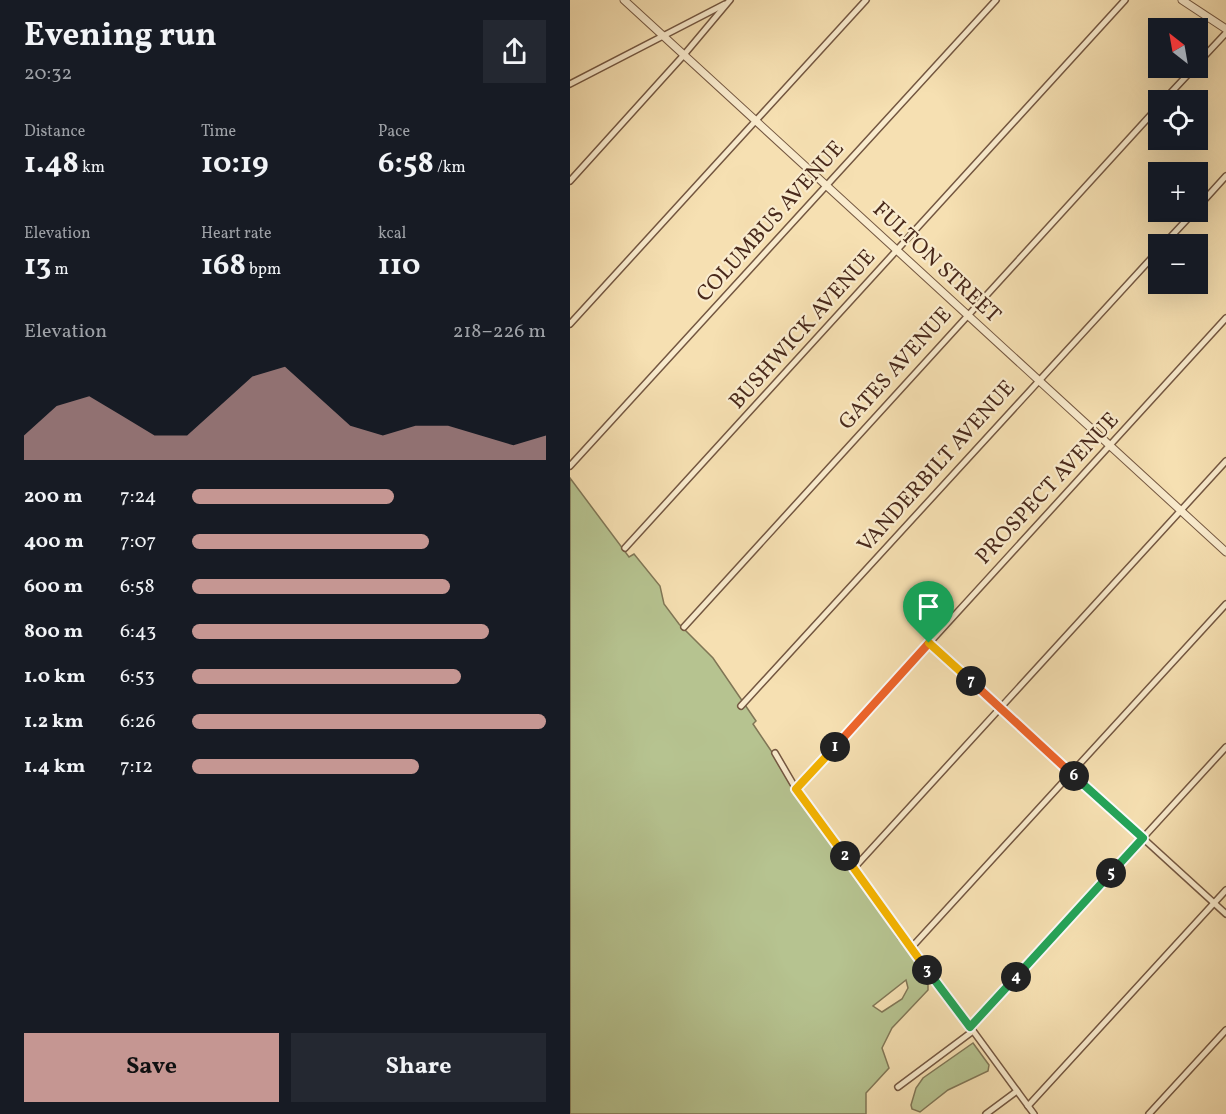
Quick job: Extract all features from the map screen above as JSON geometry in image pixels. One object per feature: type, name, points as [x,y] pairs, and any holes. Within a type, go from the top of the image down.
[{"type":"street","name":"FULTON STREET","points":[[624,0],[1226,552]]},
{"type":"street","points":[[570,324],[866,0]]},
{"type":"street","name":"COLUMBUS AVENUE","points":[[570,466],[996,0]]},
{"type":"street","name":"BUSHWICK AVENUE","points":[[625,548],[1125,0]]},
{"type":"street","points":[[1182,0],[1226,31],[1208,52]]},
{"type":"street","points":[[570,84],[730,1]]},
{"type":"street","points":[[570,181],[730,1]]},
{"type":"street","points":[[1173,90],[1185,78]]},
{"type":"street","name":"GATES AVENUE","points":[[684,627],[1148,118]]},
{"type":"street","points":[[1208,196],[1226,176]]},
{"type":"street","points":[[1173,234],[1185,222]]},
{"type":"street","name":"VANDERBILT AVENUE","points":[[741,706],[1148,262]]},
{"type":"street","name":"PROSPECT AVENUE","points":[[796,789],[1226,318]]},
{"type":"street","points":[[854,868],[1226,461]]},
{"type":"street","points":[[911,948],[1226,604]]},
{"type":"street","points":[[929,643],[1226,915]]},
{"type":"street","points":[[898,1087],[971,1029],[1226,747]]},
{"type":"street","points":[[775,753],[796,789],[1034,1114]]},
{"type":"street","points":[[1028,1106],[1226,890]]},
{"type":"street","points":[[1149,1114],[1226,1030]]},
{"type":"street","points":[[986,1114],[1017,1091]]},
{"type":"green space","points":[[570,478],[629,557],[634,554],[660,586],[664,604],[679,624],[713,658],[756,721],[753,724],[898,939],[899,935],[928,974],[928,990],[892,1028],[882,1048],[889,1068],[866,1093],[866,1114],[570,1114]],"holes":[[[906,980],[908,988],[902,999],[882,1012],[873,1006]]]},
{"type":"green space","points":[[973,1043],[989,1065],[988,1071],[948,1090],[920,1112],[912,1109],[916,1088],[923,1078]]},
{"type":"route","points":[[929,643],[1143,838],[970,1027],[796,789],[929,643]]}]
